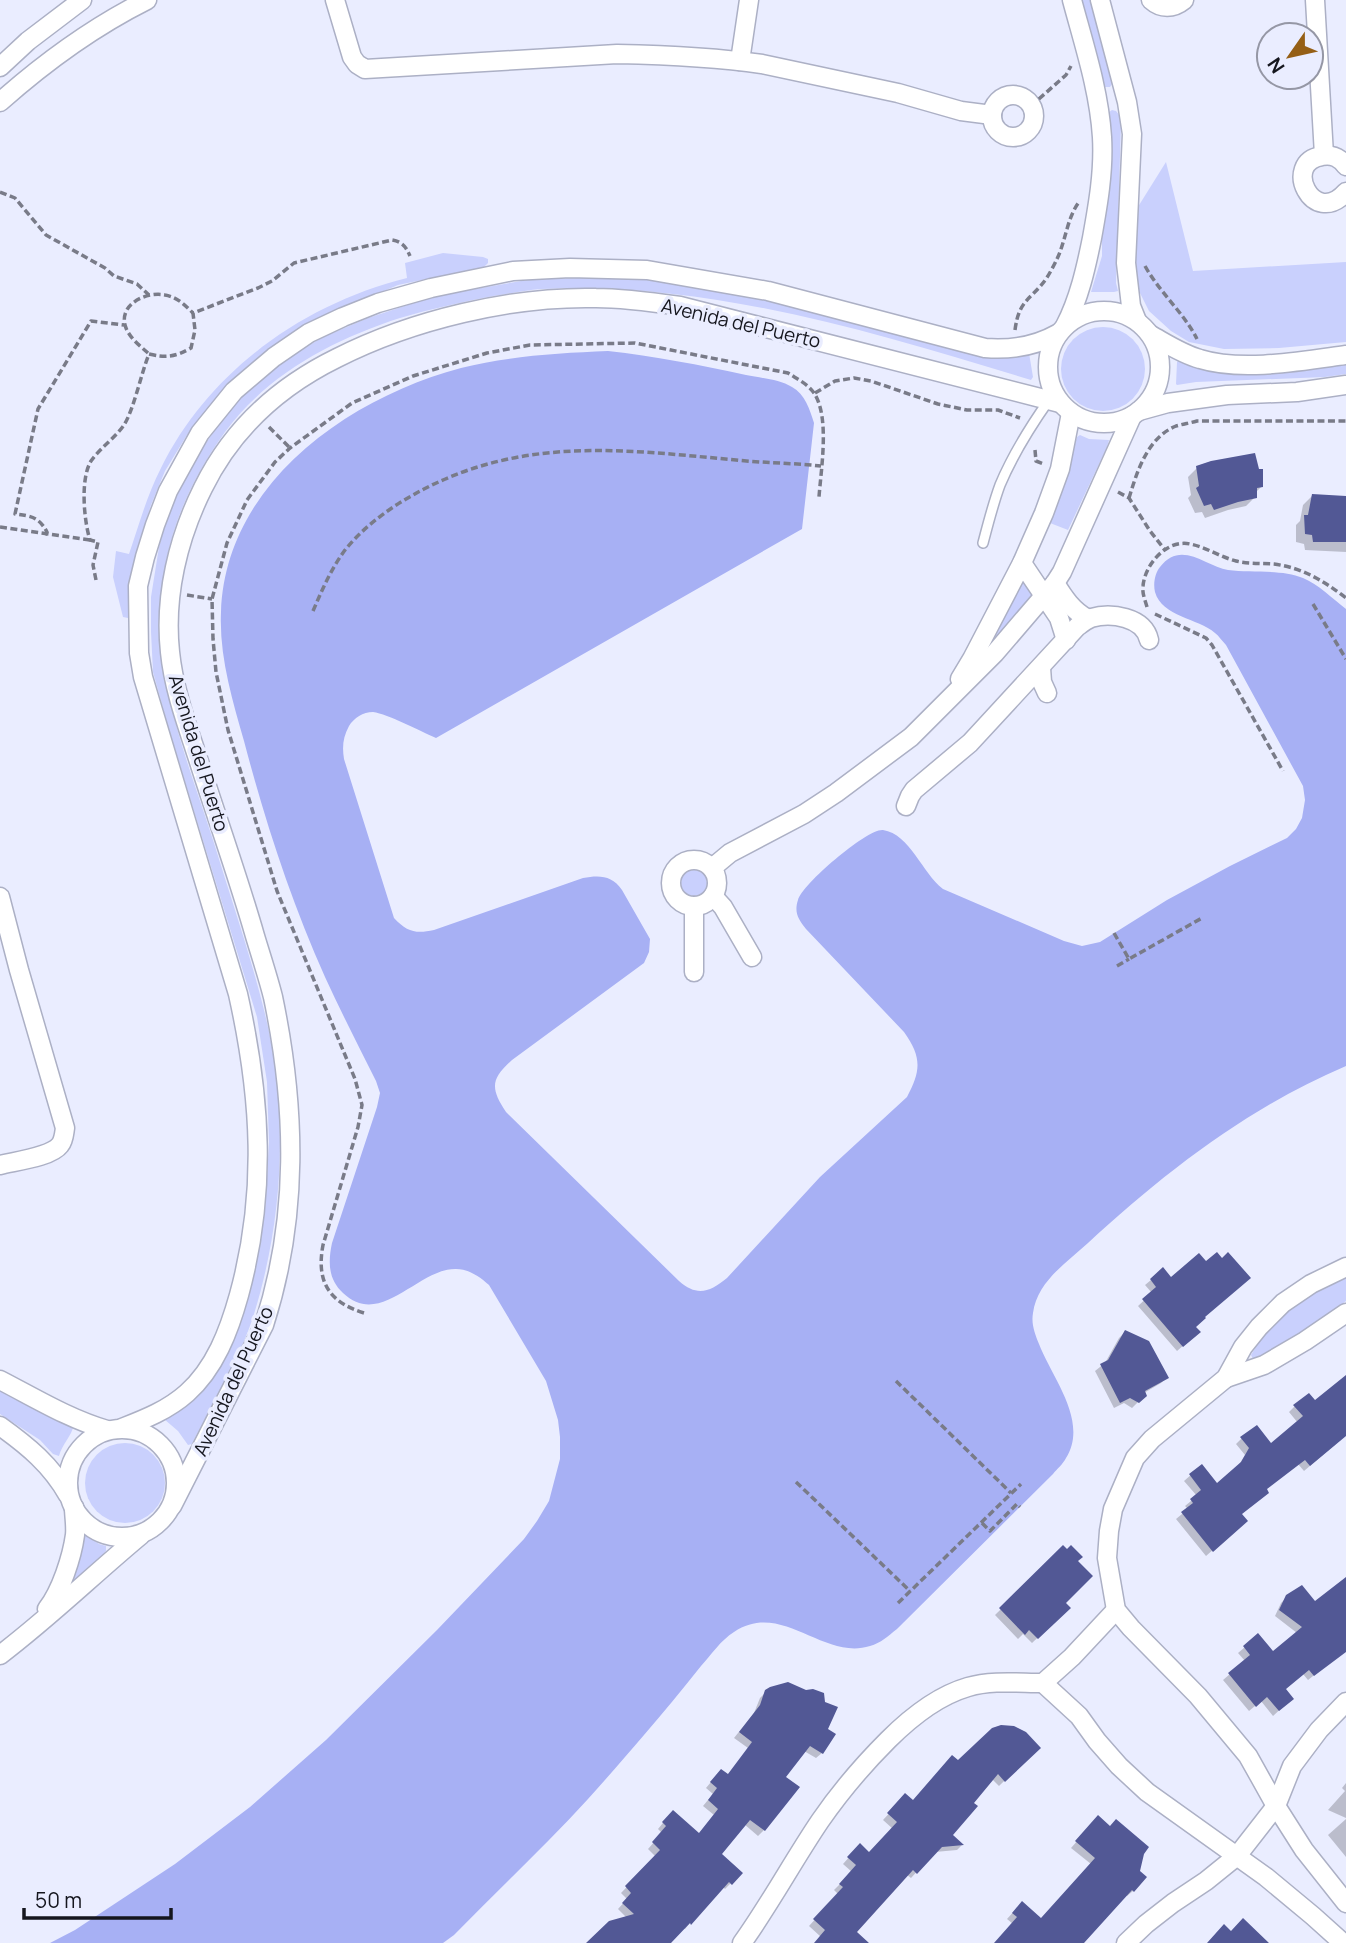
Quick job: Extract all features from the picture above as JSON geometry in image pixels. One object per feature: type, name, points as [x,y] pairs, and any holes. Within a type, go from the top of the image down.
[{"type":"street","points":[[0,67],[28,41],[82,0]]},
{"type":"street","points":[[0,102],[91,31],[147,0]]},
{"type":"street","points":[[335,0],[352,57],[365,69],[617,54],[740,61],[898,93],[961,111],[992,115]]},
{"type":"street","points":[[740,61],[749,0]]},
{"type":"street","points":[[943,706],[972,659],[1022,563],[1060,469],[1060,405],[1051,387],[1047,369],[1049,351],[1074,306],[1087,262],[1100,191],[1102,137],[1096,89],[1072,0]]},
{"type":"street","points":[[1100,0],[1127,102],[1132,134],[1126,263],[1132,306],[1137,321]]},
{"type":"street","points":[[1151,0],[1170,7],[1184,0]]},
{"type":"street","points":[[1315,0],[1324,155]]},
{"type":"street","points":[[1009,96],[1022,97],[1031,106],[1034,113],[1031,127],[1021,136],[1014,138],[1000,133],[992,122],[997,102],[1009,96]]},
{"type":"street","points":[[1098,107],[1127,102]]},
{"type":"street","points":[[1346,166],[1339,159],[1324,155],[1316,157],[1304,169],[1303,185],[1312,198],[1327,203],[1341,198],[1346,192]]},
{"type":"street","name":"Avenida del Puerto","points":[[115,1429],[170,1407],[202,1378],[228,1329],[246,1270],[254,1224],[257,1192],[257,1117],[248,1041],[237,995],[156,727],[139,653],[138,586],[155,525],[182,463],[200,433],[234,391],[274,356],[309,333],[343,317],[378,303],[431,288],[513,271],[570,268],[647,270],[768,291],[985,348],[1012,349],[1036,345],[1061,330]]},
{"type":"street","name":"Avenida del Puerto","points":[[172,1506],[264,1325],[273,1296],[288,1200],[290,1105],[274,1004],[250,919],[186,722],[170,654],[171,593],[183,533],[210,474],[255,413],[300,378],[350,351],[418,325],[495,307],[556,299],[593,298],[680,306],[1060,405]]},
{"type":"street","points":[[1061,330],[1077,316],[1107,310],[1123,313],[1137,321],[1151,335],[1180,352],[1203,360],[1279,364],[1346,355]]},
{"type":"street","points":[[712,868],[730,853],[804,814],[836,793],[911,737],[995,653],[1050,589],[1073,548],[1101,483],[1136,414],[1151,399],[1158,384],[1158,350],[1151,335]]},
{"type":"street","points":[[1060,405],[1085,421],[1101,424],[1117,422],[1168,403],[1227,394],[1297,391],[1346,385]]},
{"type":"street","points":[[1022,563],[1066,600],[1078,614],[1088,619]]},
{"type":"street","points":[[1050,589],[1066,640]]},
{"type":"street","points":[[906,806],[914,790],[970,743],[1076,627],[1088,619],[1104,615],[1128,619],[1141,625],[1149,640]]},
{"type":"street","points":[[1041,668],[1042,682],[1047,693]]},
{"type":"street","points":[[698,860],[712,868],[717,882],[713,896],[701,905],[687,905],[675,896],[671,881],[673,874],[683,862],[698,860]]},
{"type":"street","points":[[713,896],[723,906],[752,957]]},
{"type":"street","points":[[0,897],[65,1128],[64,1139],[51,1153],[0,1165]]},
{"type":"street","points":[[694,906],[694,972]]},
{"type":"street","points":[[1226,1378],[1243,1347],[1259,1326],[1283,1303],[1311,1284],[1346,1267]]},
{"type":"street","points":[[1346,1313],[1264,1365],[1226,1378],[1152,1439],[1135,1458],[1113,1509],[1107,1558],[1116,1610],[1199,1696],[1248,1756],[1304,1850],[1346,1903]]},
{"type":"street","points":[[0,1380],[64,1413],[115,1429],[137,1430],[152,1437],[164,1447],[172,1460],[176,1476],[172,1506],[162,1520],[143,1533],[118,1537],[102,1533],[88,1525],[77,1513],[59,1480],[43,1459],[0,1426]]},
{"type":"street","points":[[25,1636],[51,1604],[70,1559],[75,1533],[68,1477],[74,1456],[83,1444],[94,1436],[115,1429]]},
{"type":"street","points":[[0,1655],[143,1533]]},
{"type":"street","points":[[1042,1684],[1072,1657],[1116,1610]]},
{"type":"street","points":[[741,1943],[820,1821],[867,1760],[923,1709],[944,1696],[994,1682],[1042,1684],[1079,1716],[1119,1766],[1147,1792],[1288,1893],[1343,1943]]},
{"type":"street","points":[[1126,1943],[1164,1910],[1237,1856],[1276,1806],[1292,1766],[1319,1730],[1346,1702]]},
{"type":"lane","points":[[983,543],[999,487],[1026,432],[1060,405]]},
{"type":"path","points":[[1031,106],[1066,75],[1084,45]]},
{"type":"path","points":[[1012,349],[1021,305],[1046,279],[1058,257],[1072,211],[1082,197],[1100,191]]},
{"type":"path","points":[[0,192],[15,198],[46,235],[114,275],[137,284],[149,295]]},
{"type":"path","points":[[193,313],[265,284],[294,263],[392,240],[401,242],[411,256]]},
{"type":"path","points":[[1142,260],[1160,290],[1194,333],[1203,360]]},
{"type":"path","points":[[149,295],[165,295],[180,301],[193,313],[195,330],[191,348],[177,356],[163,358],[149,354],[131,337],[124,325],[129,306],[149,295]]},
{"type":"path","points":[[45,535],[47,532],[36,517],[15,514],[38,408],[91,321],[124,325]]},
{"type":"path","points":[[364,1313],[347,1308],[333,1297],[324,1281],[319,1263],[362,1105],[355,1079],[277,891],[228,730],[216,672],[212,639],[212,599],[227,543],[247,500],[275,462],[290,448],[352,403],[385,387],[450,363],[530,345],[635,343],[788,373],[804,382],[815,393],[824,426],[819,497]]},
{"type":"path","points":[[90,540],[86,526],[87,472],[92,460],[123,427],[149,354]]},
{"type":"path","points":[[815,393],[835,381],[854,378],[871,381],[937,404],[967,410],[998,410]]},
{"type":"path","points":[[1129,498],[1148,451],[1158,438],[1175,426],[1197,421],[1346,421]]},
{"type":"path","points":[[266,425],[290,448]]},
{"type":"path","points":[[313,611],[327,578],[346,549],[373,522],[408,497],[482,465],[565,450],[614,450],[821,466]]},
{"type":"path","points":[[1101,483],[1129,498],[1165,550]]},
{"type":"path","points":[[0,527],[99,542],[93,565],[96,580]]},
{"type":"path","points":[[1283,771],[1217,651],[1206,638],[1149,613],[1143,583],[1158,555],[1176,544],[1188,543],[1237,561],[1297,569],[1319,579],[1346,598]]},
{"type":"path","points":[[171,593],[212,599]]},
{"type":"path","points":[[1313,604],[1346,659]]},
{"type":"path","points":[[1117,966],[1202,918]]},
{"type":"path","points":[[1114,933],[1129,960]]},
{"type":"path","points":[[895,1381],[1011,1493]]},
{"type":"path","points":[[796,1482],[910,1591]]},
{"type":"path","points":[[898,1603],[1021,1484]]},
{"type":"path","points":[[981,1522],[990,1531],[1017,1504],[1020,1507]]},
{"type":"shaded area","points":[[1081,0],[1090,0],[1111,77],[1110,87],[1105,87]]},
{"type":"shaded area","points":[[1112,110],[1120,116],[1121,124],[1116,283],[1118,291],[1091,292],[1102,256],[1108,113]]},
{"type":"shaded area","points":[[1166,162],[1193,271],[1346,262],[1346,342],[1279,348],[1224,349],[1189,342],[1171,331],[1149,311],[1134,281],[1136,210]]},
{"type":"shaded area","points":[[443,253],[483,257],[488,259],[488,263],[484,267],[398,285],[301,327],[267,350],[217,397],[187,435],[165,471],[139,543],[132,576],[131,615],[128,618],[123,617],[113,577],[116,551],[129,554],[147,499],[161,468],[181,433],[205,401],[263,346],[296,324],[331,305],[407,278],[405,263]]},
{"type":"shaded area","points":[[629,277],[879,321],[1029,353],[1033,377],[1031,380],[851,328],[728,302],[666,293],[541,289],[435,309],[400,318],[350,337],[326,348],[281,376],[242,411],[225,432],[195,480],[174,530],[163,583],[161,639],[174,717],[247,947],[264,1010],[277,1085],[280,1162],[272,1239],[254,1314],[226,1380],[192,1444],[188,1445],[178,1431],[164,1419],[228,1347],[241,1318],[257,1258],[265,1210],[269,1143],[267,1082],[257,1017],[153,672],[151,597],[159,547],[169,512],[196,457],[225,416],[247,391],[281,363],[321,338],[368,318],[435,296],[533,279]]},
{"type":"shaded area","points":[[1103,327],[1119,330],[1133,339],[1142,353],[1145,369],[1142,385],[1133,399],[1119,408],[1103,411],[1087,408],[1073,399],[1064,385],[1061,369],[1064,353],[1073,339],[1087,330]]},
{"type":"shaded area","points":[[608,351],[769,379],[797,390],[814,423],[802,529],[436,738],[379,713],[362,714],[353,720],[347,730],[343,755],[394,918],[408,929],[417,932],[434,930],[583,878],[605,877],[614,881],[622,890],[650,939],[649,952],[644,963],[512,1060],[497,1078],[495,1090],[506,1112],[679,1281],[692,1289],[703,1291],[715,1287],[727,1278],[820,1177],[907,1097],[915,1079],[917,1057],[904,1032],[806,929],[797,915],[796,908],[802,892],[851,847],[875,832],[883,830],[892,833],[908,846],[943,889],[1064,941],[1082,946],[1100,942],[1167,900],[1287,838],[1296,829],[1302,818],[1305,800],[1303,786],[1226,645],[1208,628],[1165,607],[1155,592],[1158,569],[1168,559],[1177,555],[1194,557],[1228,570],[1295,575],[1314,584],[1346,609],[1346,1066],[1275,1101],[1177,1167],[1117,1217],[1046,1283],[1036,1302],[1033,1325],[1071,1415],[1072,1444],[1066,1458],[897,1629],[874,1645],[853,1648],[836,1646],[786,1626],[769,1623],[752,1624],[734,1632],[716,1648],[572,1816],[443,1943],[50,1943],[75,1930],[175,1864],[250,1807],[326,1740],[524,1539],[549,1501],[560,1459],[558,1420],[546,1381],[489,1285],[465,1270],[442,1271],[385,1301],[371,1304],[357,1302],[343,1293],[334,1282],[330,1263],[332,1243],[380,1093],[325,977],[280,861],[231,693],[222,645],[221,612],[228,566],[244,524],[269,486],[300,453],[336,425],[376,401],[418,382],[461,368],[516,358]]},
{"type":"shaded area","points":[[1179,360],[1346,364],[1346,374],[1177,385]]},
{"type":"shaded area","points":[[1080,435],[1089,439],[1109,440],[1068,530],[1050,523],[1077,437]]},
{"type":"shaded area","points":[[1025,578],[1033,595],[987,655],[984,647]]},
{"type":"shaded area","points":[[694,870],[703,874],[707,883],[703,892],[694,896],[685,892],[681,883],[685,874]]},
{"type":"shaded area","points":[[1346,1273],[1346,1301],[1305,1333],[1256,1361],[1253,1359],[1251,1355],[1263,1337],[1294,1304],[1315,1287]]},
{"type":"shaded area","points":[[4,1388],[74,1424],[59,1456],[0,1414],[0,1390]]},
{"type":"shaded area","points":[[125,1443],[140,1446],[153,1455],[162,1468],[165,1483],[162,1498],[153,1511],[140,1520],[125,1523],[110,1520],[97,1511],[88,1498],[85,1483],[88,1468],[97,1455],[110,1446]]},
{"type":"shaded area","points":[[85,1534],[106,1546],[106,1551],[72,1589],[66,1579],[81,1536]]},
{"type":"building","points":[[1255,453],[1259,469],[1263,469],[1263,487],[1257,488],[1257,498],[1214,510],[1211,504],[1204,506],[1196,488],[1199,486],[1196,466]]},
{"type":"building","points":[[1312,494],[1346,496],[1346,542],[1313,542],[1312,535],[1305,534],[1304,515],[1308,515]]},
{"type":"building","points":[[1217,1252],[1222,1258],[1228,1252],[1251,1278],[1205,1317],[1196,1327],[1201,1332],[1183,1347],[1142,1299],[1156,1287],[1150,1279],[1163,1267],[1171,1277],[1199,1253],[1206,1261]]},
{"type":"building","points":[[1125,1330],[1149,1341],[1169,1378],[1145,1391],[1147,1396],[1139,1403],[1130,1398],[1120,1403],[1100,1364],[1108,1360]]},
{"type":"building","points":[[1346,1375],[1346,1436],[1310,1466],[1305,1460],[1267,1489],[1269,1493],[1242,1514],[1248,1521],[1213,1552],[1181,1512],[1193,1503],[1190,1499],[1201,1490],[1189,1474],[1202,1464],[1217,1483],[1241,1462],[1249,1448],[1240,1437],[1257,1425],[1271,1443],[1303,1416],[1293,1405],[1309,1393],[1315,1400]]},
{"type":"building","points":[[1063,1545],[1067,1549],[1071,1545],[1083,1557],[1078,1561],[1093,1576],[1066,1603],[1071,1608],[1038,1639],[1029,1630],[1025,1635],[999,1608]]},
{"type":"building","points":[[1346,1577],[1346,1652],[1314,1676],[1309,1670],[1286,1689],[1294,1699],[1279,1711],[1267,1697],[1256,1707],[1228,1673],[1250,1655],[1243,1646],[1258,1633],[1273,1651],[1302,1627],[1279,1610],[1286,1595],[1302,1585],[1315,1601]]},
{"type":"building","points":[[788,1682],[806,1690],[813,1689],[824,1693],[825,1702],[838,1707],[828,1729],[836,1734],[823,1754],[810,1746],[786,1777],[800,1787],[765,1831],[750,1820],[722,1854],[743,1873],[732,1885],[729,1882],[671,1943],[586,1943],[609,1921],[634,1914],[622,1903],[631,1893],[625,1886],[660,1850],[652,1842],[666,1826],[662,1822],[673,1810],[699,1833],[718,1809],[708,1800],[717,1788],[710,1782],[721,1769],[728,1774],[752,1742],[739,1732],[760,1705],[765,1690]]},
{"type":"building","points":[[1001,1725],[1014,1726],[1026,1732],[1041,1748],[1005,1782],[998,1774],[974,1803],[978,1806],[953,1835],[964,1845],[942,1847],[917,1874],[913,1870],[857,1932],[869,1943],[814,1943],[825,1930],[813,1919],[843,1887],[839,1884],[856,1865],[847,1857],[860,1843],[869,1852],[897,1822],[887,1813],[905,1793],[913,1800],[952,1755],[958,1760],[992,1728]]},
{"type":"building","points":[[1098,1815],[1110,1826],[1116,1819],[1149,1847],[1144,1854],[1140,1871],[1147,1877],[1084,1943],[994,1943],[1017,1917],[1012,1913],[1022,1901],[1041,1918],[1095,1858],[1075,1841]]},
{"type":"building","points":[[1243,1918],[1269,1943],[1207,1943],[1224,1924],[1231,1931]]}]
